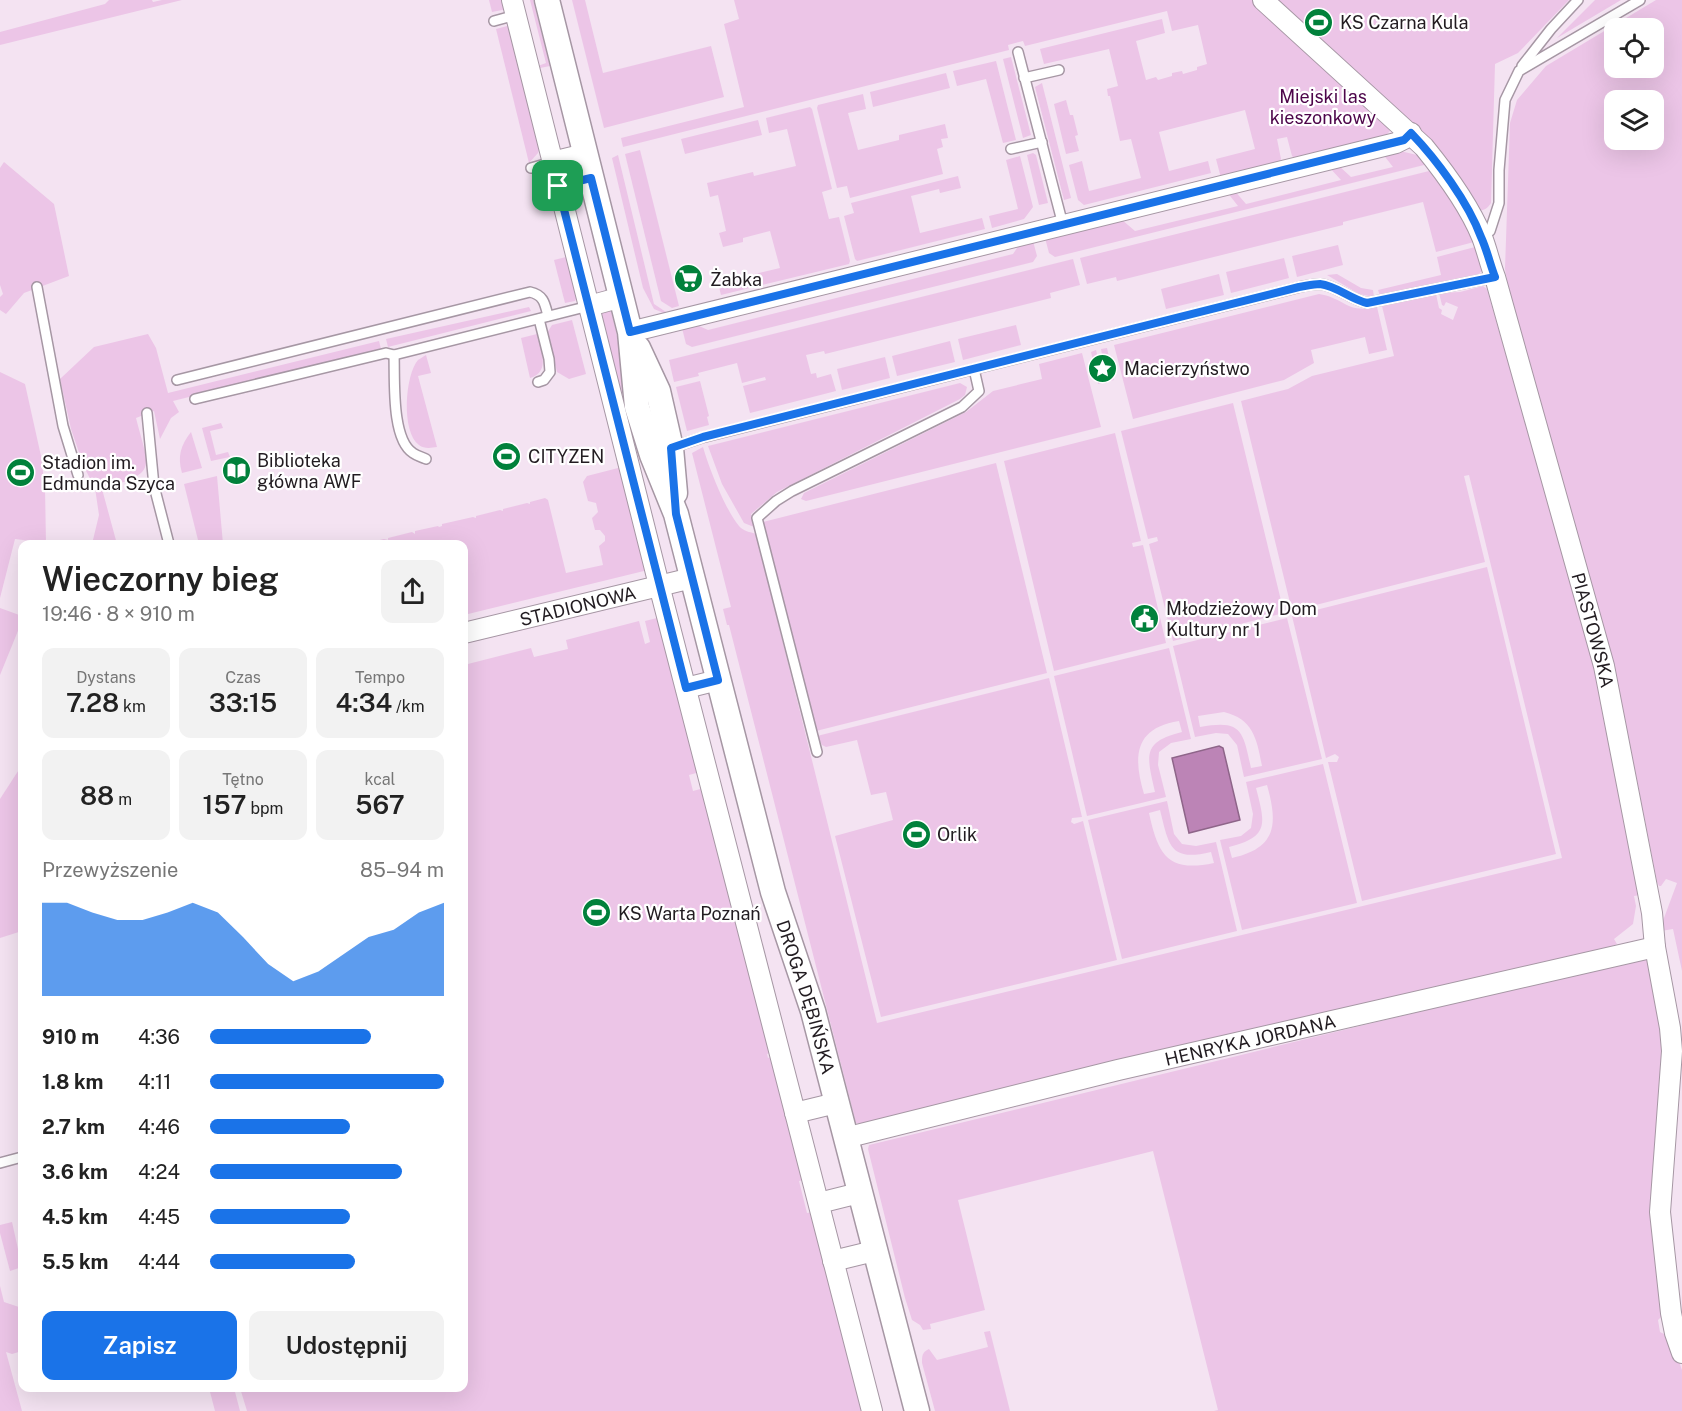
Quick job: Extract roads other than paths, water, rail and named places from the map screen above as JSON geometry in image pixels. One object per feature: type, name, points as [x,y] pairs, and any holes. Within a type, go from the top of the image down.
[{"type":"street","name":"DROGA DĘBIŃSKA","points":[[547,0],[630,332],[658,391],[661,451],[692,578],[773,892],[813,1011],[917,1411]]},
{"type":"street","name":"PIASTOWSKA","points":[[1263,0],[1411,133],[1438,165],[1473,219],[1495,277],[1605,666],[1652,914],[1672,1051],[1660,1212],[1671,1313],[1682,1353]]},
{"type":"street","points":[[514,8],[659,585],[872,1411]]},
{"type":"street","points":[[630,332],[1404,140],[1411,133]]},
{"type":"street","points":[[552,162],[585,154]]},
{"type":"street","points":[[558,186],[591,178]]},
{"type":"street","points":[[589,306],[622,297]]},
{"type":"street","name":"STADIONOWA","points":[[468,632],[692,578]]},
{"type":"street","points":[[686,688],[718,680]]},
{"type":"street","name":"HENRYKA JORDANA","points":[[845,1138],[1141,1065],[1655,947]]},
{"type":"street","points":[[795,1113],[836,1103]]},
{"type":"street","points":[[819,1203],[860,1193]]},
{"type":"street","points":[[833,1261],[874,1251]]},
{"type":"lane","points":[[1481,236],[1490,231],[1499,203],[1499,170],[1505,100],[1519,71],[1551,29],[1578,0]]},
{"type":"lane","points":[[1519,71],[1640,0]]},
{"type":"lane","points":[[494,21],[514,8]]},
{"type":"lane","points":[[1018,52],[1063,225]]},
{"type":"lane","points":[[1024,78],[1059,70]]},
{"type":"lane","points":[[1011,149],[1042,142]]},
{"type":"lane","points":[[531,168],[552,162]]},
{"type":"lane","points":[[661,451],[703,437],[1299,287],[1318,284],[1332,287],[1355,300],[1367,303],[1495,277]]},
{"type":"lane","points":[[37,287],[63,426],[78,476]]},
{"type":"lane","points":[[177,380],[530,291],[538,293],[544,300],[543,317],[549,372],[544,381],[538,382]]},
{"type":"lane","points":[[195,399],[386,353],[394,355],[589,306]]},
{"type":"lane","points":[[394,355],[395,400],[401,434],[412,453],[426,459]]},
{"type":"lane","points":[[817,752],[757,518],[776,501],[792,491],[962,406],[979,391],[974,369]]},
{"type":"lane","points":[[147,413],[154,486],[168,540]]},
{"type":"lane","points":[[0,1163],[18,1158]]},
{"type":"place","name":"KS Czarna Kula","points":[[1319,22]]},
{"type":"place","name":"Żabka","points":[[689,279]]},
{"type":"place","name":"Macierzyństwo","points":[[1103,368]]},
{"type":"place","name":"CITYZEN","points":[[507,456]]},
{"type":"place","name":"Biblioteka główna AWF","points":[[236,470]]},
{"type":"place","name":"Stadion im. Edmunda Szyca","points":[[21,472]]},
{"type":"place","name":"Młodzieżowy Dom Kultury nr 1","points":[[1145,618]]},
{"type":"place","name":"Orlik","points":[[916,834]]},
{"type":"place","name":"KS Warta Poznań","points":[[597,913]]},
{"type":"park label","name":"Miejski las kieszonkowy","points":[[1323,106]]}]
